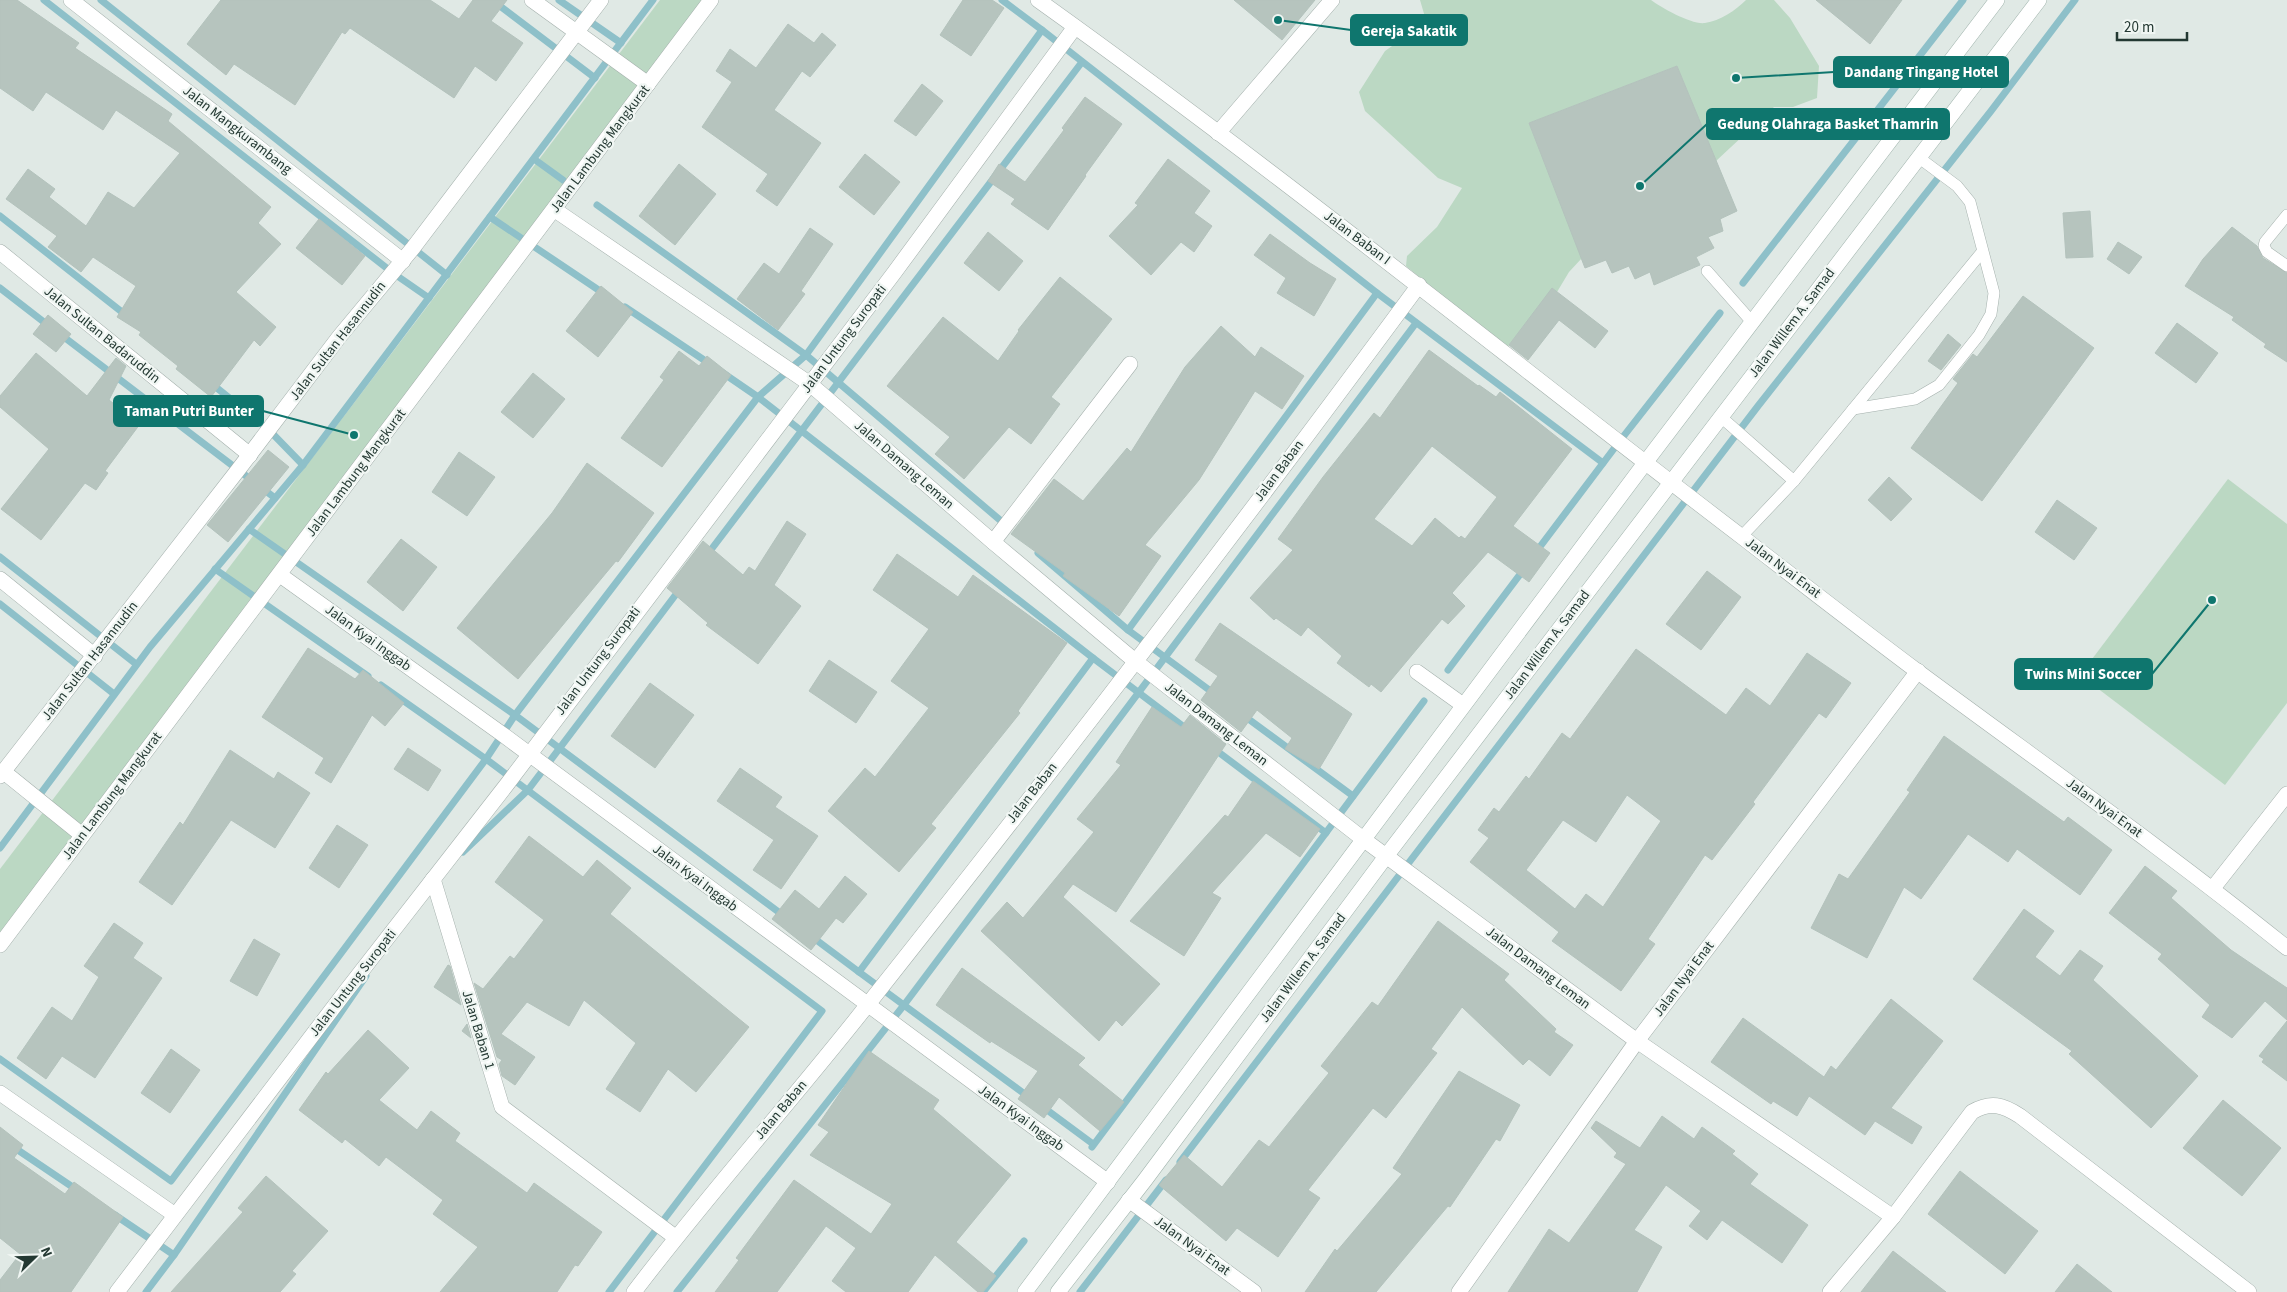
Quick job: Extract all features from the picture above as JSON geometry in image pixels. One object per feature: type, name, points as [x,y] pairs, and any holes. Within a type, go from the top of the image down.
[{"type":"street","name":"Jalan Mangkurambang","points":[[71,0],[403,261]]},
{"type":"street","points":[[532,0],[648,84]]},
{"type":"street","name":"Jalan Sultan Hasannudin","points":[[2,774],[95,656],[339,337],[403,261],[601,0]]},
{"type":"street","name":"Jalan Lambung Mangkurat","points":[[0,945],[555,210],[711,0]]},
{"type":"street","name":"Jalan Baban I","points":[[1038,0],[1419,285],[1644,463],[1672,483]]},
{"type":"street","points":[[1218,133],[1332,0]]},
{"type":"street","name":"Jalan Willem A. Samad","points":[[1025,1292],[1644,463],[1997,0]]},
{"type":"street","name":"Jalan Willem A. Samad","points":[[1058,1292],[1387,855],[2039,0]]},
{"type":"street","name":"Jalan Untung Suropati","points":[[117,1292],[810,384],[1076,27]]},
{"type":"street","name":"Jalan Damang Leman","points":[[555,210],[810,384],[993,542],[1363,839],[1637,1041],[1893,1217]]},
{"type":"street","name":"Jalan Sultan Badaruddin","points":[[0,252],[250,455]]},
{"type":"street","name":"Jalan Baban","points":[[634,1292],[675,1237],[867,1006],[1155,635],[1419,285]]},
{"type":"street","points":[[993,542],[1130,364]]},
{"type":"street","name":"Jalan Nyai Enat","points":[[1672,483],[1918,671],[2213,888],[2287,948]]},
{"type":"street","name":"Jalan Kyai Inggab","points":[[280,575],[529,754],[867,1006],[1108,1182]]},
{"type":"street","points":[[0,579],[95,656]]},
{"type":"street","name":"Jalan Nyai Enat","points":[[1459,1292],[1637,1041],[1918,671]]},
{"type":"street","points":[[1417,672],[1463,705]]},
{"type":"street","points":[[2,774],[82,835]]},
{"type":"street","points":[[2213,888],[2287,794]]},
{"type":"street","name":"Jalan Baban 1","points":[[433,879],[502,1107],[675,1237]]},
{"type":"street","points":[[0,1093],[175,1215]]},
{"type":"street","points":[[1830,1292],[1893,1217],[1972,1112],[1982,1106],[1994,1104],[2005,1106],[2249,1292]]},
{"type":"street","name":"Jalan Nyai Enat","points":[[1129,1200],[1254,1292]]},
{"type":"lane","points":[[1853,410],[1915,399],[1939,385],[1978,335],[1991,314],[1994,293],[1970,202],[1956,186],[1918,157]]},
{"type":"lane","points":[[2286,218],[2265,242],[2264,246],[2267,252],[2287,266]]},
{"type":"lane","points":[[1741,537],[1794,481],[1982,252]]},
{"type":"lane","points":[[1707,271],[1752,322]]},
{"type":"lane","points":[[1721,416],[1794,481]]},
{"type":"green space","points":[[660,0],[705,0],[0,936],[0,869]]},
{"type":"green space","points":[[1420,0],[1651,0],[1685,19],[1705,23],[1727,15],[1746,0],[1774,0],[1790,18],[1819,66],[1817,98],[1793,107],[1774,107],[1716,161],[1677,66],[1529,123],[1582,258],[1569,272],[1557,292],[1552,289],[1506,349],[1406,266],[1407,256],[1437,227],[1462,188],[1438,178],[1365,111],[1359,92],[1385,51],[1402,39],[1425,44],[1432,41]]},
{"type":"green space","points":[[2228,479],[2287,524],[2287,703],[2225,785],[2080,675]]},
{"type":"building","points":[[0,0],[17,0],[79,43],[75,48],[172,114],[168,121],[271,207],[258,223],[281,244],[236,292],[276,327],[260,346],[254,340],[211,397],[176,369],[178,366],[139,335],[141,332],[117,317],[136,286],[93,257],[81,272],[48,247],[57,236],[6,199],[28,169],[55,189],[49,197],[86,226],[108,192],[134,208],[180,153],[116,110],[103,130],[46,92],[33,111],[0,88]]},
{"type":"building","points":[[221,0],[430,0],[459,19],[473,0],[507,0],[491,21],[523,43],[496,81],[475,66],[454,98],[350,28],[345,34],[342,32],[295,105],[234,64],[226,75],[187,44]]},
{"type":"building","points":[[963,0],[992,0],[1004,8],[971,56],[940,35]]},
{"type":"building","points":[[1234,0],[1315,0],[1282,40]]},
{"type":"building","points":[[1816,0],[1902,0],[1870,44]]},
{"type":"building","points":[[788,24],[814,43],[822,33],[836,45],[810,77],[802,71],[774,110],[821,143],[777,206],[756,191],[768,174],[702,127],[732,82],[716,71],[730,49],[756,68]]},
{"type":"building","points":[[1677,66],[1737,211],[1720,219],[1723,231],[1708,237],[1714,248],[1696,257],[1700,265],[1654,285],[1650,272],[1635,279],[1629,266],[1612,273],[1606,260],[1585,268],[1529,123]]},
{"type":"building","points":[[922,84],[943,101],[916,136],[894,121]]},
{"type":"building","points":[[1085,97],[1122,124],[1048,230],[1011,204],[1015,199],[988,181],[999,164],[1025,182],[1064,130],[1062,128]]},
{"type":"building","points":[[865,154],[900,182],[874,215],[839,187]]},
{"type":"building","points":[[1168,159],[1210,191],[1194,213],[1212,226],[1194,252],[1181,242],[1151,275],[1109,236],[1138,205],[1135,203]]},
{"type":"building","points":[[679,164],[716,194],[675,245],[639,216]]},
{"type":"building","points":[[2090,211],[2093,257],[2066,258],[2063,213]]},
{"type":"building","points":[[319,219],[365,256],[342,285],[296,248]]},
{"type":"building","points":[[2232,227],[2257,246],[2263,258],[2287,273],[2287,362],[2264,347],[2266,344],[2232,320],[2234,317],[2185,286],[2203,259]]},
{"type":"building","points":[[810,228],[833,244],[801,291],[805,294],[778,330],[737,299],[764,263],[779,274]]},
{"type":"building","points":[[988,232],[1023,261],[999,291],[964,263]]},
{"type":"building","points":[[1270,234],[1336,279],[1314,316],[1277,293],[1286,278],[1254,255]]},
{"type":"building","points":[[2118,242],[2142,257],[2129,274],[2107,259]]},
{"type":"building","points":[[1060,277],[1112,319],[1051,397],[1060,404],[1031,444],[1009,427],[964,479],[935,454],[950,437],[887,386],[943,317],[998,361],[1018,330]]},
{"type":"building","points":[[601,286],[633,312],[598,357],[566,331]]},
{"type":"building","points":[[1552,288],[1608,331],[1595,348],[1559,320],[1528,360],[1509,345]]},
{"type":"building","points":[[2023,296],[2094,348],[1982,501],[1911,448],[1958,383],[1953,379],[1973,354],[1977,357]]},
{"type":"building","points":[[48,315],[71,334],[56,352],[33,334]]},
{"type":"building","points":[[2177,323],[2218,353],[2196,383],[2155,353]]},
{"type":"building","points":[[1221,326],[1255,357],[1261,347],[1304,376],[1282,409],[1255,391],[1199,480],[1145,545],[1161,556],[1119,616],[1063,576],[1065,573],[1011,534],[1054,479],[1083,501],[1127,448],[1131,452],[1185,367]]},
{"type":"building","points":[[1948,334],[1961,345],[1941,370],[1928,361]]},
{"type":"building","points":[[1429,350],[1496,397],[1500,392],[1572,449],[1513,526],[1550,553],[1529,582],[1488,552],[1452,593],[1465,606],[1448,624],[1442,619],[1381,692],[1371,684],[1369,687],[1337,663],[1342,656],[1308,627],[1301,636],[1276,618],[1274,620],[1250,598],[1293,550],[1278,539],[1323,477],[1374,413],[1380,418]],"holes":[[[1432,446],[1497,497],[1465,539],[1461,536],[1459,538],[1435,518],[1412,546],[1374,519]]]},
{"type":"building","points":[[679,351],[699,366],[707,356],[731,375],[662,467],[621,438],[664,380],[660,377]]},
{"type":"building","points":[[36,353],[87,396],[116,358],[126,366],[109,400],[140,424],[105,471],[108,473],[96,490],[85,483],[41,540],[1,509],[49,449],[0,407],[0,396]]},
{"type":"building","points":[[533,373],[565,399],[533,438],[501,412]]},
{"type":"building","points":[[268,450],[289,467],[228,542],[207,525]]},
{"type":"building","points":[[459,452],[495,477],[467,516],[432,492]]},
{"type":"building","points":[[587,463],[654,513],[618,562],[616,561],[518,679],[457,628],[552,513]]},
{"type":"building","points":[[1889,477],[1912,499],[1891,521],[1868,500]]},
{"type":"building","points":[[2057,500],[2097,528],[2074,560],[2035,532]]},
{"type":"building","points":[[787,521],[806,534],[774,585],[801,606],[758,664],[706,625],[708,623],[667,588],[703,541],[743,575],[749,567],[755,571]]},
{"type":"building","points":[[401,539],[437,567],[403,611],[367,582]]},
{"type":"building","points":[[897,554],[958,597],[973,575],[1067,643],[1018,711],[1020,713],[931,824],[936,828],[899,872],[828,811],[865,768],[875,777],[929,708],[891,681],[929,629],[873,590]]},
{"type":"building","points":[[1707,571],[1741,597],[1701,650],[1666,624]]},
{"type":"building","points":[[1220,623],[1352,714],[1319,769],[1285,749],[1292,738],[1257,710],[1241,732],[1201,700],[1218,676],[1195,660]]},
{"type":"building","points":[[308,648],[355,679],[363,670],[404,703],[385,726],[372,715],[331,783],[315,773],[324,758],[262,717]]},
{"type":"building","points":[[1636,649],[1726,715],[1746,688],[1770,706],[1807,653],[1851,683],[1826,718],[1819,713],[1753,802],[1755,804],[1712,860],[1705,855],[1648,939],[1655,944],[1621,991],[1552,941],[1559,932],[1470,862],[1489,838],[1478,830],[1494,808],[1499,812],[1526,776],[1529,779],[1562,733],[1570,739]],"holes":[[[1627,795],[1661,821],[1603,907],[1586,894],[1575,909],[1526,870],[1563,820],[1596,842]]]},
{"type":"building","points":[[829,660],[877,692],[856,723],[809,691]]},
{"type":"building","points":[[650,683],[694,715],[655,768],[611,736]]},
{"type":"building","points":[[1152,707],[1181,727],[1190,715],[1226,744],[1116,912],[1073,884],[1063,897],[1160,984],[1122,1026],[1116,1020],[1099,1041],[981,931],[1007,902],[1023,918],[1094,832],[1077,819],[1121,765],[1116,762]]},
{"type":"building","points":[[1944,736],[2064,822],[2068,817],[2112,850],[2080,895],[2017,849],[2008,862],[1968,834],[1921,899],[1904,887],[1867,958],[1811,928],[1839,874],[1848,879],[1910,792],[1907,790]]},
{"type":"building","points":[[408,748],[441,770],[428,791],[394,769]]},
{"type":"building","points":[[230,750],[274,779],[278,772],[310,793],[275,848],[231,820],[172,905],[139,882],[180,822],[183,825]]},
{"type":"building","points":[[740,768],[782,797],[775,807],[818,836],[781,889],[753,870],[774,840],[717,801]]},
{"type":"building","points":[[1253,781],[1320,829],[1300,857],[1266,833],[1212,893],[1221,898],[1184,956],[1130,921],[1225,815],[1228,817]]},
{"type":"building","points":[[337,825],[368,845],[339,888],[309,868]]},
{"type":"building","points":[[529,836],[583,877],[597,860],[631,888],[610,914],[749,1027],[696,1092],[668,1069],[640,1112],[606,1089],[636,1043],[584,1000],[569,1026],[527,1002],[501,1034],[535,1057],[515,1085],[502,1076],[499,1064],[502,1060],[497,1057],[474,983],[483,989],[510,956],[514,959],[544,920],[495,882]]},
{"type":"building","points":[[2145,866],[2177,891],[2171,898],[2231,950],[2287,988],[2287,1020],[2265,1001],[2232,1038],[2202,1017],[2210,1005],[2158,959],[2162,954],[2109,913]]},
{"type":"building","points":[[845,876],[867,894],[843,923],[836,918],[811,950],[772,919],[795,890],[819,909]]},
{"type":"building","points":[[2024,909],[2054,931],[2035,957],[2060,976],[2080,950],[2103,966],[2093,980],[2198,1076],[2151,1128],[2069,1054],[2072,1051],[1973,979]]},
{"type":"building","points":[[1438,921],[1509,974],[1504,980],[1556,1029],[1554,1032],[1573,1045],[1550,1076],[1529,1059],[1523,1065],[1462,1007],[1431,1049],[1437,1053],[1386,1118],[1373,1108],[1308,1190],[1320,1198],[1278,1257],[1237,1228],[1226,1241],[1159,1185],[1184,1155],[1222,1187],[1259,1140],[1269,1147],[1329,1073],[1321,1066],[1372,1002],[1378,1006]]},
{"type":"building","points":[[114,923],[143,943],[133,958],[162,978],[95,1078],[62,1056],[46,1079],[17,1058],[52,1007],[72,1021],[99,977],[84,966]]},
{"type":"building","points":[[254,939],[280,954],[257,996],[230,981]]},
{"type":"building","points":[[448,965],[450,966],[461,1005],[434,987]]},
{"type":"building","points":[[962,968],[1085,1058],[1078,1065],[1124,1102],[1100,1131],[1059,1097],[1044,1118],[1018,1099],[1038,1071],[991,1041],[990,1043],[936,1005]]},
{"type":"building","points":[[1891,999],[1943,1041],[1891,1108],[1922,1127],[1912,1144],[1875,1121],[1865,1135],[1809,1096],[1797,1116],[1773,1101],[1771,1104],[1711,1062],[1743,1018],[1824,1077],[1831,1066],[1836,1070]]},
{"type":"building","points":[[2287,1021],[2287,1081],[2262,1062],[2264,1059],[2259,1056]]},
{"type":"building","points":[[467,1024],[471,1038],[462,1031]]},
{"type":"building","points":[[368,1030],[409,1068],[379,1100],[417,1130],[431,1111],[460,1133],[455,1141],[527,1193],[534,1183],[602,1232],[578,1266],[575,1265],[557,1292],[440,1292],[478,1247],[433,1214],[443,1200],[386,1157],[379,1166],[345,1139],[342,1143],[299,1110],[326,1072],[328,1074]]},
{"type":"building","points":[[171,1049],[200,1070],[170,1113],[141,1093]]},
{"type":"building","points":[[869,1051],[939,1100],[933,1109],[1011,1175],[956,1242],[996,1276],[983,1292],[978,1292],[935,1255],[908,1292],[846,1292],[832,1281],[856,1248],[826,1226],[777,1292],[715,1292],[739,1260],[736,1258],[794,1180],[871,1234],[892,1204],[810,1155],[829,1132],[818,1125]]},
{"type":"building","points":[[1459,1071],[1520,1105],[1500,1141],[1496,1139],[1450,1207],[1448,1206],[1376,1292],[1305,1292],[1335,1249],[1337,1251],[1402,1174],[1393,1168]]},
{"type":"building","points":[[2223,1100],[2281,1148],[2242,1196],[2183,1148]]},
{"type":"building","points":[[1662,1116],[1694,1139],[1702,1127],[1735,1151],[1732,1154],[1758,1174],[1750,1184],[1808,1225],[1782,1263],[1722,1220],[1707,1240],[1689,1226],[1701,1211],[1666,1185],[1634,1230],[1662,1247],[1637,1292],[1508,1292],[1549,1229],[1569,1243],[1626,1164],[1614,1157],[1617,1153],[1591,1128],[1596,1121],[1640,1148]]},
{"type":"building","points":[[0,1127],[23,1145],[14,1158],[65,1194],[74,1182],[123,1217],[71,1292],[0,1292],[0,1280],[20,1254],[0,1238]]},
{"type":"building","points":[[1960,1171],[2038,1231],[2005,1274],[1928,1214]]},
{"type":"building","points":[[266,1176],[328,1231],[292,1271],[296,1274],[280,1292],[171,1292],[243,1212],[238,1208]]},
{"type":"building","points":[[1893,1251],[1946,1292],[1861,1292]]},
{"type":"building","points":[[2077,1264],[2112,1292],[2055,1292]]},
{"type":"waterway","points":[[44,0],[393,273],[429,298]]},
{"type":"waterway","points":[[101,0],[447,275]]},
{"type":"waterway","points":[[492,0],[595,78]]},
{"type":"waterway","points":[[559,0],[621,43]]},
{"type":"waterway","points":[[0,848],[150,647],[303,465],[653,0]]},
{"type":"waterway","points":[[597,205],[806,355],[1042,30],[1002,0]]},
{"type":"waterway","points":[[1743,283],[1963,0]]},
{"type":"waterway","points":[[1180,1162],[1758,406],[1991,111],[2075,0]]},
{"type":"waterway","points":[[1038,553],[1128,630],[1377,293],[1042,30]]},
{"type":"waterway","points":[[707,555],[1082,62]]},
{"type":"waterway","points":[[534,159],[563,180]]},
{"type":"waterway","points":[[0,216],[127,316]]},
{"type":"waterway","points":[[490,217],[606,295]]},
{"type":"waterway","points":[[0,288],[49,326]]},
{"type":"waterway","points":[[1377,293],[1603,463]]},
{"type":"waterway","points":[[625,307],[710,364]]},
{"type":"waterway","points":[[1536,552],[1720,313]]},
{"type":"waterway","points":[[677,1292],[904,1005],[1416,323]]},
{"type":"waterway","points":[[60,334],[275,498]]},
{"type":"waterway","points":[[811,936],[859,972],[1093,658],[758,397],[806,355],[1007,526]]},
{"type":"waterway","points":[[249,529],[515,715],[758,397],[723,373]]},
{"type":"waterway","points":[[212,384],[269,430],[303,465]]},
{"type":"waterway","points":[[0,557],[136,664]]},
{"type":"waterway","points":[[215,569],[368,676]]},
{"type":"waterway","points":[[1448,670],[1524,569]]},
{"type":"waterway","points":[[463,852],[528,790],[680,589]]},
{"type":"waterway","points":[[0,604],[114,694]]},
{"type":"waterway","points":[[1128,630],[1216,695]]},
{"type":"waterway","points":[[1093,658],[1188,730]]},
{"type":"waterway","points":[[0,1059],[171,1181],[486,759],[381,685]]},
{"type":"waterway","points":[[1092,1147],[1424,701]]},
{"type":"waterway","points":[[609,1292],[822,1011],[486,759],[515,715],[784,916]]},
{"type":"waterway","points":[[1243,715],[1353,796]]},
{"type":"waterway","points":[[1213,748],[1326,833]]},
{"type":"waterway","points":[[859,972],[1030,1098]]},
{"type":"waterway","points":[[174,1255],[366,976]]},
{"type":"waterway","points":[[1043,1107],[1093,1144]]},
{"type":"waterway","points":[[0,1138],[77,1190]]},
{"type":"waterway","points":[[1080,1292],[1166,1180]]},
{"type":"waterway","points":[[115,1215],[174,1255],[146,1292]]},
{"type":"waterway","points":[[983,1292],[1024,1241]]},
{"type":"place","name":"Gereja Sakatik","points":[[1278,20]]},
{"type":"place","name":"Dandang Tingang Hotel","points":[[1736,78]]},
{"type":"place","name":"Gedung Olahraga Basket Thamrin","points":[[1640,186]]},
{"type":"place","name":"Taman Putri Bunter","points":[[354,435]]},
{"type":"place","name":"Twins Mini Soccer","points":[[2212,600]]}]
